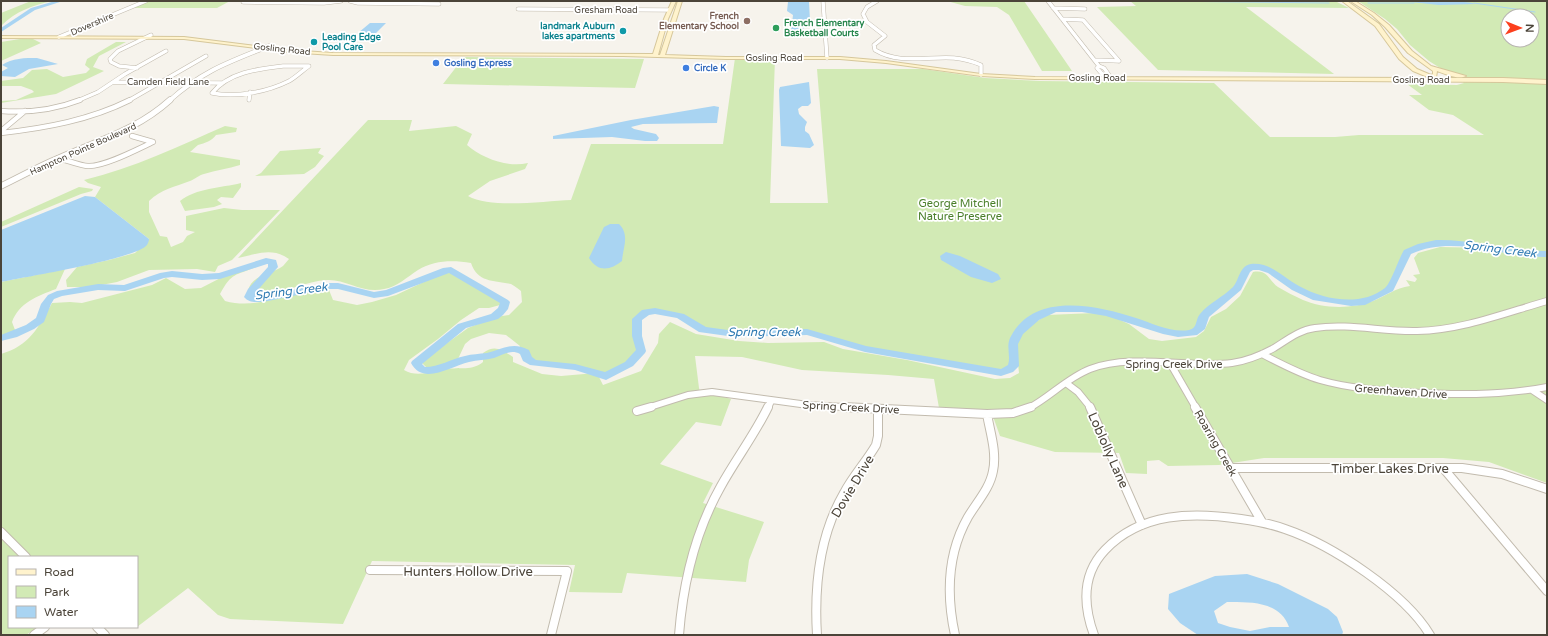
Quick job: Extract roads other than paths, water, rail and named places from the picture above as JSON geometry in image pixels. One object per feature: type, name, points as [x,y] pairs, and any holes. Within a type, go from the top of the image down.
[{"type":"main road","points":[[655,54],[669,10],[674,1]]},
{"type":"main road","points":[[662,55],[680,1]]},
{"type":"main road","points":[[1344,1],[1377,25],[1401,58],[1415,70],[1434,79],[1436,75],[1435,71],[1410,52],[1387,26],[1373,14],[1351,1]]},
{"type":"main road","name":"Gosling Road","points":[[1,36],[17,34],[149,36],[203,40],[333,54],[655,54],[726,58],[827,56],[1035,78],[1547,80]]},
{"type":"main road","name":"Gosling Road","points":[[1,36],[149,36]]},
{"type":"main road","points":[[1428,65],[1451,74],[1475,77]]},
{"type":"main road","points":[[1400,77],[1415,73],[1415,70]]},
{"type":"main road","name":"Gosling Road","points":[[981,73],[1400,77],[1434,79],[1475,77],[1547,80]]},
{"type":"street","name":"Dovershire","points":[[60,37],[146,1]]},
{"type":"street","points":[[243,2],[324,3],[341,1]]},
{"type":"street","points":[[350,1],[358,3],[439,4]]},
{"type":"street","points":[[823,1],[827,56]]},
{"type":"street","points":[[877,1],[866,7],[864,14],[867,22],[885,36],[874,45],[875,50],[878,53],[906,58],[963,58],[981,65],[981,73]]},
{"type":"street","points":[[1048,1],[1099,66],[1104,68],[1106,75]]},
{"type":"street","points":[[1053,8],[1085,9]]},
{"type":"street","name":"Gresham Road","points":[[518,9],[669,10]]},
{"type":"street","points":[[1062,19],[1083,20],[1119,61],[1095,60]]},
{"type":"street","points":[[137,68],[116,66],[112,64],[110,59],[118,51],[149,36]]},
{"type":"street","name":"Hampton Pointe Boulevard","points":[[1,186],[58,158],[116,135],[143,122],[155,114],[191,82],[232,58],[264,47]]},
{"type":"street","points":[[1,111],[25,111],[52,107],[80,100],[96,93],[112,82],[166,51]]},
{"type":"street","points":[[1,132],[46,126],[95,114],[136,98],[160,82],[206,56]]},
{"type":"street","points":[[261,66],[309,66],[285,83],[250,92],[213,93],[213,91],[223,83],[261,66]]},
{"type":"street","name":"Camden Field Lane","points":[[112,82],[223,83]]},
{"type":"street","points":[[250,92],[250,100]]},
{"type":"street","points":[[1,132],[25,111]]},
{"type":"street","points":[[58,158],[86,166],[93,166],[125,155],[153,142],[132,136]]},
{"type":"street","name":"Spring Creek Drive","points":[[637,411],[688,395],[701,393],[733,394],[808,406],[1006,414],[1026,409],[1084,372],[1100,366],[1159,362],[1231,363],[1262,354],[1300,332],[1313,328],[1334,326],[1405,331],[1429,330],[1490,317],[1547,301]]},
{"type":"street","name":"Greenhaven Drive","points":[[1262,354],[1287,367],[1319,380],[1363,389],[1464,395],[1532,390],[1547,387]]},
{"type":"street","name":"Roaring Creek","points":[[1170,363],[1262,522]]},
{"type":"street","name":"Loblolly Lane","points":[[1066,383],[1078,392],[1089,404],[1142,525]]},
{"type":"street","points":[[1532,390],[1547,400]]},
{"type":"street","points":[[679,635],[685,586],[698,535],[707,513],[729,471],[764,417],[771,401]]},
{"type":"street","name":"Dovie Drive","points":[[817,635],[817,587],[823,546],[832,518],[844,495],[876,445],[878,436],[878,409]]},
{"type":"street","points":[[956,635],[951,612],[949,583],[954,550],[960,533],[987,486],[993,470],[994,449],[986,414]]},
{"type":"street","name":"Timber Lakes Drive","points":[[1230,468],[1474,469],[1502,474],[1547,489]]},
{"type":"street","points":[[1444,468],[1547,591]]},
{"type":"street","points":[[1094,635],[1086,606],[1086,586],[1089,573],[1095,561],[1111,543],[1142,525],[1162,517],[1181,515],[1210,515],[1262,522],[1305,536],[1356,566],[1399,598],[1418,618],[1430,635]]},
{"type":"street","points":[[1,532],[25,556]]},
{"type":"street","name":"Hunters Hollow Drive","points":[[370,570],[567,571],[551,635]]},
{"type":"street","points":[[34,635],[44,628]]},
{"type":"water","points":[[1455,1],[1476,4],[1439,5],[1410,2]]},
{"type":"water","points":[[788,2],[809,2],[810,21],[804,24],[803,31],[791,31],[793,15],[787,11]]},
{"type":"water","points":[[370,23],[386,23],[376,33],[358,33]]},
{"type":"water","points":[[37,58],[58,64],[29,69],[15,77],[1,76],[1,72],[8,68],[2,65],[10,61]]},
{"type":"water","points":[[809,82],[811,103],[808,106],[802,106],[798,109],[799,114],[807,122],[805,131],[809,134],[814,145],[810,148],[781,146],[780,87]]},
{"type":"water","points":[[714,106],[719,107],[717,123],[643,124],[631,127],[656,134],[659,138],[657,141],[612,137],[553,139],[553,136],[631,120]]},
{"type":"water","points":[[85,196],[95,197],[149,239],[147,245],[139,250],[102,262],[1,282],[1,230]]},
{"type":"water","points":[[610,224],[619,224],[624,232],[625,241],[622,261],[609,268],[600,268],[596,266],[589,258],[604,227]]},
{"type":"water","points":[[946,252],[960,256],[998,274],[1001,279],[992,283],[971,277],[941,260],[940,256]]},
{"type":"water","points":[[1247,574],[1278,584],[1328,609],[1337,617],[1343,632],[1342,635],[1198,635],[1180,623],[1168,609],[1169,594],[1215,576]],"holes":[[[1227,602],[1254,603],[1271,608],[1279,612],[1285,618],[1289,627],[1270,627],[1250,631],[1218,623],[1214,611]]]},
{"type":"waterway","points":[[1,30],[33,9],[60,1]]},
{"type":"waterway","points":[[1156,1],[1329,3]]},
{"type":"waterway","points":[[1368,3],[1414,3]]},
{"type":"waterway","points":[[1474,3],[1508,8]]},
{"type":"waterway","name":"Spring Creek","points":[[1,338],[13,335],[30,327],[40,320],[46,304],[51,297],[60,293],[98,287],[125,288],[163,275],[172,274],[202,277],[220,276],[266,261],[273,262],[273,267],[251,291],[249,297],[254,299],[263,299],[327,286],[338,286],[374,295],[388,293],[446,270],[451,270],[505,302],[503,309],[499,313],[462,326],[416,363],[419,368],[424,370],[437,369],[466,359],[487,356],[516,348],[525,352],[527,359],[534,363],[575,367],[606,376],[629,364],[641,351],[637,336],[637,319],[646,312],[655,311],[680,316],[703,330],[735,334],[807,332],[865,349],[1001,372],[1010,370],[1014,366],[1015,360],[1013,344],[1019,332],[1035,318],[1054,309],[1082,309],[1107,313],[1167,332],[1178,334],[1193,333],[1201,327],[1204,316],[1238,288],[1246,271],[1251,267],[1260,267],[1271,271],[1295,288],[1316,298],[1351,303],[1365,302],[1390,289],[1407,252],[1421,246],[1436,243],[1467,244],[1514,252],[1547,254]]},
{"type":"place","name":"French Elementary School","points":[[747,21]]},
{"type":"place","name":"French Elementary Basketball Courts","points":[[776,28]]},
{"type":"place","name":"landmark Auburn lakes apartments","points":[[623,31]]},
{"type":"place","name":"Leading Edge Pool Care","points":[[314,42]]},
{"type":"place","name":"Gosling Express","points":[[436,63]]},
{"type":"place","name":"Circle K","points":[[686,68]]},
{"type":"park label","name":"George Mitchell Nature Preserve","points":[[960,209]]}]
